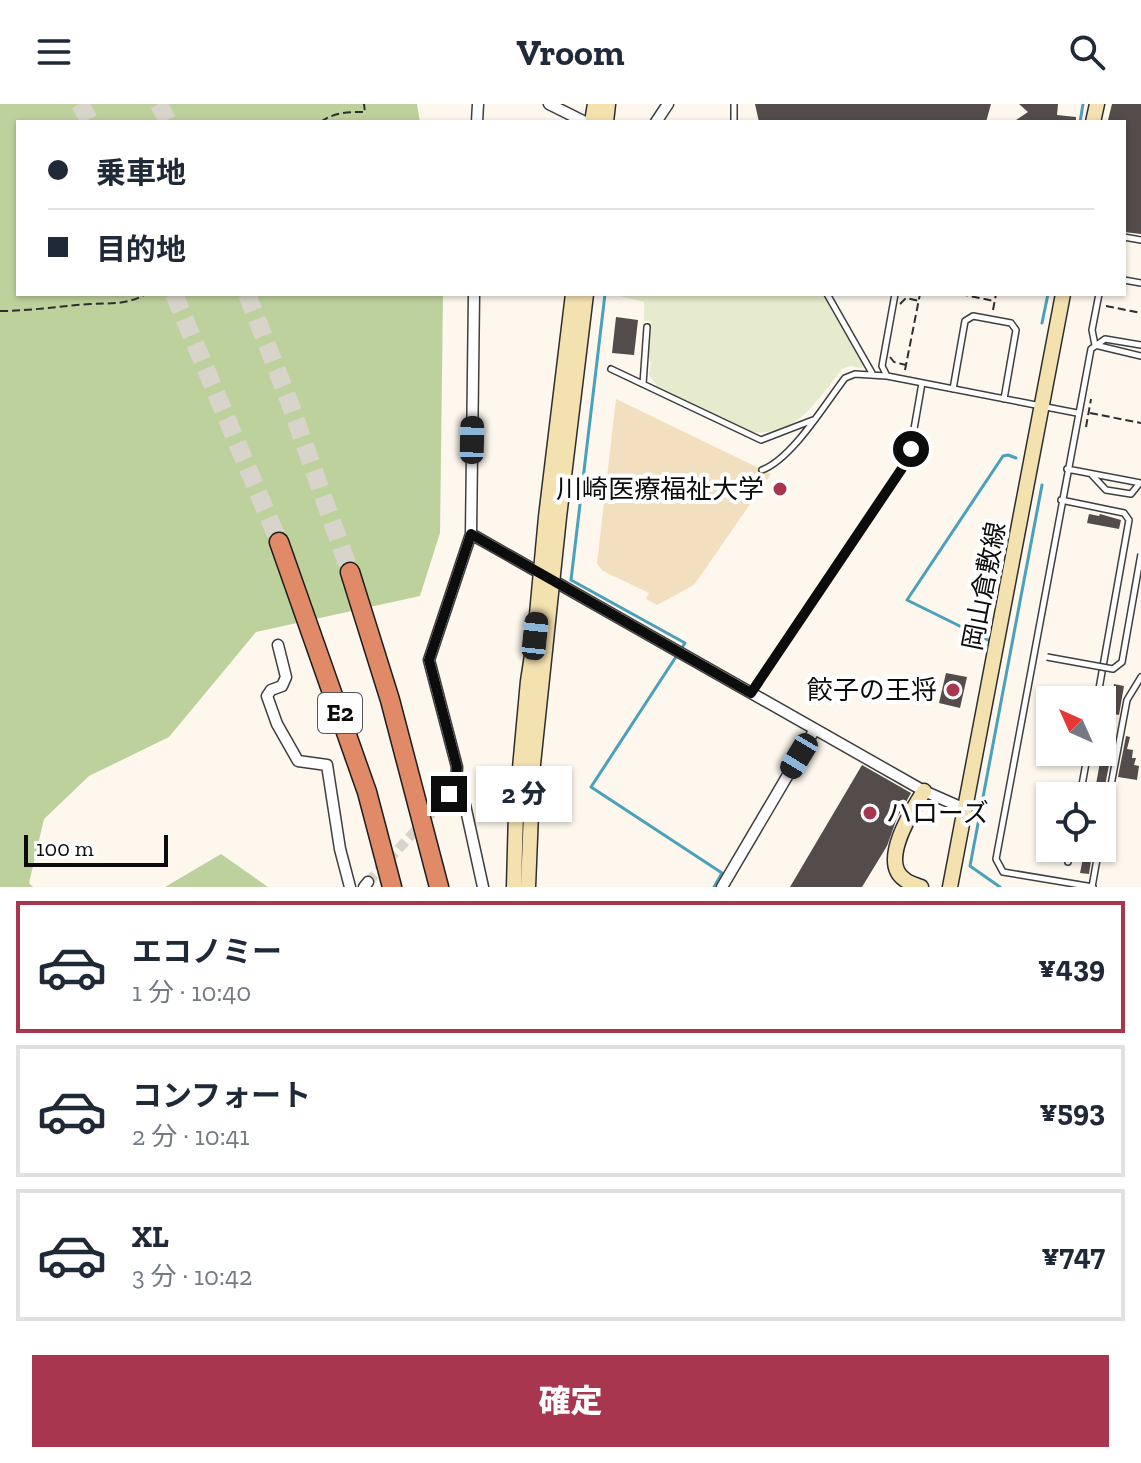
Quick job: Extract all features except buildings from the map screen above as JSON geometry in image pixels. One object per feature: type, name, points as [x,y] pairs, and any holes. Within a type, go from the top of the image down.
[{"type":"highway","name":"E2","points":[[279,542],[354,753],[392,887]]},
{"type":"highway","name":"E2","points":[[350,572],[390,700],[439,887]]},
{"type":"street","points":[[549,104],[581,120]]},
{"type":"street","points":[[474,296],[471,534],[429,660],[483,887]]},
{"type":"street","points":[[528,887],[533,764],[547,577],[573,296]]},
{"type":"street","points":[[514,887],[520,762],[586,296]]},
{"type":"street","name":"岡山倉敷線","points":[[950,887],[1063,296]]},
{"type":"street","points":[[471,534],[924,791],[965,809]]},
{"type":"street","points":[[278,645],[286,677],[282,686],[271,690],[267,696],[277,724],[298,761],[327,765],[340,849],[350,887]]},
{"type":"street","points":[[722,887],[815,729]]},
{"type":"street","points":[[457,774],[456,784],[444,800],[455,798],[465,805]]},
{"type":"street","points":[[921,887],[903,879],[895,862],[901,831],[924,791]]},
{"type":"lane","points":[[828,296],[872,374]]},
{"type":"lane","points":[[887,376],[882,366],[895,296]]},
{"type":"lane","points":[[1095,345],[1092,330],[1099,296]]},
{"type":"lane","points":[[953,389],[965,321],[973,316],[991,319],[1011,323],[1016,330],[1004,399]]},
{"type":"lane","points":[[643,384],[647,327]]},
{"type":"lane","points":[[1096,862],[1092,887],[1063,885],[1003,872],[996,859],[1091,349],[1105,339],[1141,345]]},
{"type":"lane","points":[[1095,345],[1141,356]]},
{"type":"lane","points":[[611,369],[761,440],[813,420]]},
{"type":"lane","points":[[762,470],[770,467],[795,443],[845,378],[855,374],[887,376],[1077,413]]},
{"type":"lane","points":[[751,693],[909,458],[922,383]]},
{"type":"lane","points":[[1067,469],[1140,483],[1131,494],[1106,490],[1092,474]]},
{"type":"lane","points":[[1061,500],[1124,513],[1129,520],[1099,686]]},
{"type":"lane","points":[[1034,655],[1113,669],[1118,667],[1122,662],[1141,554]]},
{"type":"lane","points":[[1112,782],[1127,700],[1141,677]]},
{"type":"path","points":[[324,120],[349,112],[365,112],[364,104]]},
{"type":"path","points":[[0,311],[114,305],[143,296]]},
{"type":"path","points":[[903,379],[920,296]]},
{"type":"path","points":[[970,296],[994,301]]},
{"type":"path","points":[[991,319],[995,296]]},
{"type":"path","points":[[900,305],[906,298],[919,301]]},
{"type":"path","points":[[1097,305],[1141,313]]},
{"type":"path","points":[[890,357],[894,362],[906,365]]},
{"type":"path","points":[[1081,426],[1088,425],[1092,402],[1091,398],[1086,397]]},
{"type":"path","points":[[1090,413],[1141,423]]},
{"type":"green space","points":[[0,104],[417,104],[420,120],[16,120],[16,296],[443,296],[440,533],[420,596],[256,632],[169,737],[89,776],[44,819],[29,883],[33,887],[0,887]]},
{"type":"green space","points":[[620,296],[823,296],[863,365],[861,368],[850,366],[842,369],[814,405],[793,423],[767,432],[750,432],[661,391],[649,375],[651,363],[647,352],[651,321],[644,321],[644,302]]},
{"type":"green space","points":[[221,854],[268,887],[165,887]]},
{"type":"sand","points":[[616,399],[771,474],[694,585],[657,605],[646,599],[649,593],[603,571],[597,564]]},
{"type":"waterway","points":[[651,120],[662,104]]},
{"type":"waterway","points":[[1080,120],[1083,104]]},
{"type":"waterway","points":[[605,296],[571,580],[685,643],[591,787],[722,873],[714,887]]},
{"type":"waterway","points":[[1042,323],[1048,296]]},
{"type":"waterway","points":[[988,640],[907,600],[1003,456],[1016,458]]},
{"type":"waterway","points":[[1000,887],[970,866],[1042,485]]},
{"type":"tunnel","points":[[80,104],[89,120]]},
{"type":"tunnel","points":[[159,104],[167,120]]},
{"type":"tunnel","points":[[175,296],[279,542]]},
{"type":"tunnel","points":[[248,296],[350,572]]},
{"type":"tunnel","points":[[368,882],[441,803]]},
{"type":"place","name":"川崎医療福祉大学","points":[[780,489]]},
{"type":"place","name":"餃子の王将","points":[[953,690]]},
{"type":"place","name":"ハローズ","points":[[870,813]]},
{"type":"route","points":[[449,794],[456,784],[457,767],[429,660],[471,534],[751,693],[909,458],[911,449]]}]
